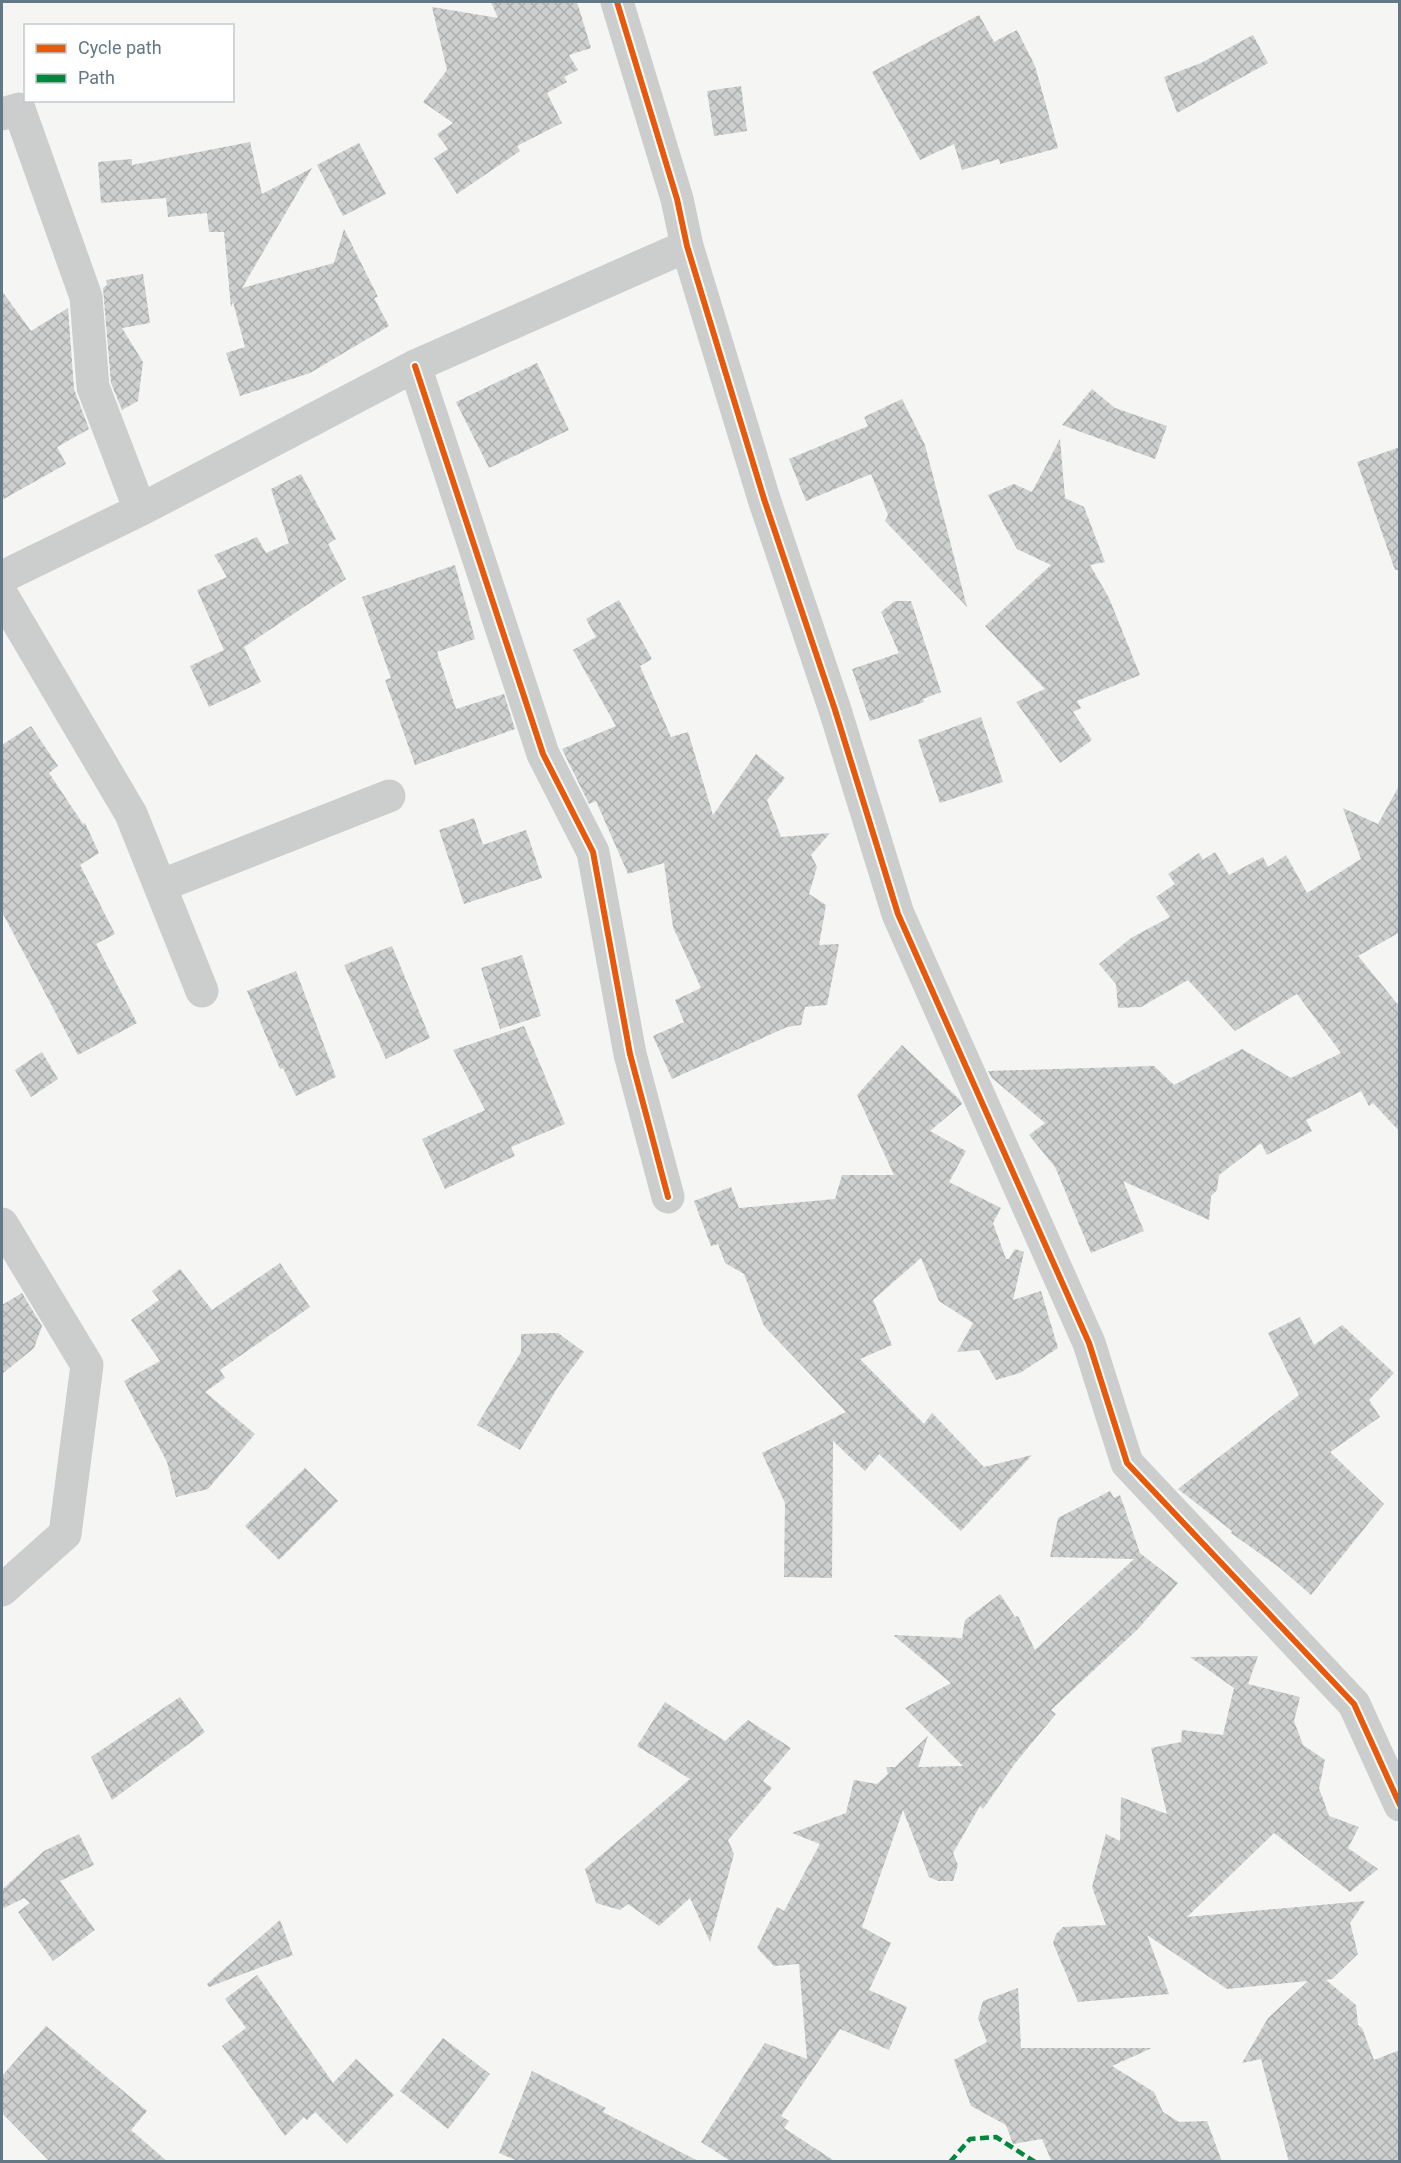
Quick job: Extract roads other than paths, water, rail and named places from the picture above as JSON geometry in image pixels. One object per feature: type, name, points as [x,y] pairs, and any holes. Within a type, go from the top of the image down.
[{"type":"street","points":[[617,2],[677,199],[687,246],[764,499],[835,710],[898,915],[1089,1343],[1126,1463],[1354,1704],[1400,1805]]},
{"type":"street","points":[[2,114],[19,109],[86,297],[93,387],[140,510]]},
{"type":"street","points":[[2,577],[140,510],[415,366],[687,246]]},
{"type":"street","points":[[415,366],[543,754],[592,852],[630,1054],[668,1197]]},
{"type":"street","points":[[2,595],[131,814],[202,991]]},
{"type":"street","points":[[160,886],[389,795]]},
{"type":"street","points":[[2,1224],[87,1365],[65,1534],[2,1590]]}]
